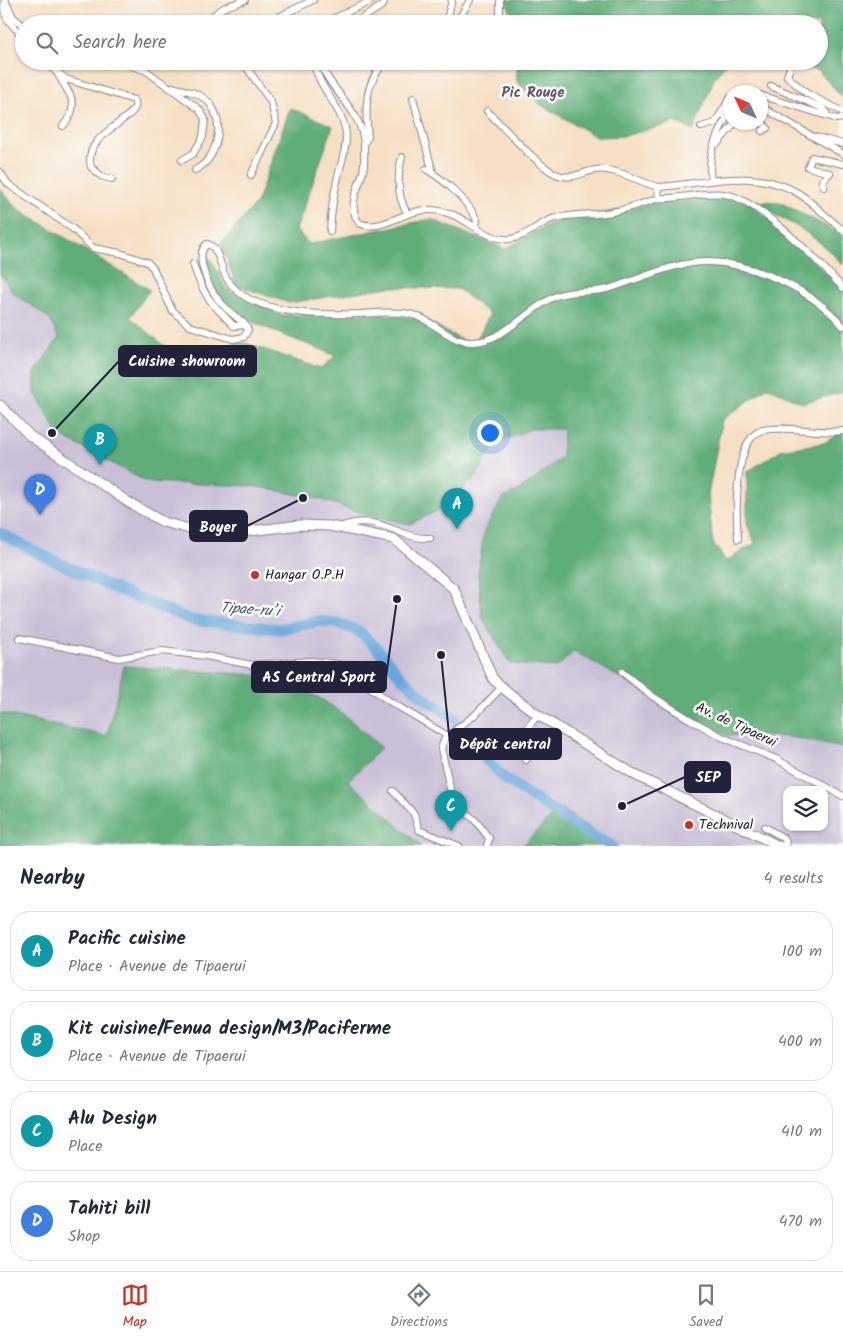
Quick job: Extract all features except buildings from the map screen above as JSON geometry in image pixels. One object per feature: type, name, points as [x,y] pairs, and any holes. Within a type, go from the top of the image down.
[{"type":"main road","points":[[0,406],[30,436],[128,502],[163,522],[205,533],[225,534],[300,525],[340,526],[394,539],[442,577],[454,589],[493,679],[502,688],[538,715],[637,776],[779,846]]},
{"type":"street","points":[[5,0],[12,17],[15,19]]},
{"type":"street","points":[[5,0],[2,11],[5,18],[15,29]]},
{"type":"street","points":[[214,15],[222,8],[245,0]]},
{"type":"street","points":[[282,15],[313,0]]},
{"type":"street","points":[[341,15],[373,0]]},
{"type":"street","points":[[368,15],[383,5],[384,0]]},
{"type":"street","points":[[448,15],[452,0]]},
{"type":"street","points":[[461,15],[470,0]]},
{"type":"street","points":[[500,0],[500,15]]},
{"type":"street","points":[[52,70],[58,75],[74,107],[73,114],[63,126]]},
{"type":"street","points":[[145,70],[199,109],[205,119],[201,143],[192,154],[182,160]]},
{"type":"street","points":[[248,70],[271,102],[276,123],[251,175]]},
{"type":"street","points":[[316,70],[324,92],[342,119],[346,129],[345,144],[333,200],[330,231]]},
{"type":"street","points":[[323,70],[328,82],[356,116],[364,143],[363,170],[354,198],[354,217],[359,223],[372,227],[407,213],[426,210],[448,212],[503,239],[516,238],[548,221],[567,215],[613,212],[659,198],[723,194],[745,201],[776,223],[843,288]]},
{"type":"street","points":[[364,143],[368,137],[365,111],[370,84],[378,70]]},
{"type":"street","points":[[789,70],[786,76],[794,84],[806,93],[843,112]]},
{"type":"street","points":[[58,75],[134,100],[137,104],[132,114],[100,137],[90,152],[90,167],[101,176],[112,179]]},
{"type":"street","points":[[771,86],[797,99],[820,107],[825,110],[827,115]]},
{"type":"street","points":[[169,87],[197,94],[210,104],[215,115],[217,142],[215,149],[208,162],[195,170]]},
{"type":"street","points":[[768,97],[843,118]]},
{"type":"street","points":[[413,98],[433,174]]},
{"type":"street","points":[[701,127],[715,123],[723,110]]},
{"type":"street","points":[[487,111],[544,165],[558,175],[571,176],[597,170],[610,171],[658,187],[711,180],[743,179],[776,184],[798,194],[843,230]]},
{"type":"street","points":[[768,111],[843,154]]},
{"type":"street","points":[[711,180],[709,160],[723,124]]},
{"type":"street","points":[[712,151],[729,130]]},
{"type":"street","points":[[813,137],[843,144]]},
{"type":"street","points":[[402,157],[399,183],[402,204],[407,213]]},
{"type":"street","points":[[824,187],[822,181],[830,172],[808,167],[812,157],[843,164]]},
{"type":"street","points":[[426,169],[453,190],[474,214],[477,220],[476,226]]},
{"type":"street","points":[[0,172],[8,184],[73,229],[93,248],[120,253],[147,262],[152,268],[172,310],[190,326],[234,339],[244,337],[248,330],[246,325],[218,299],[209,285],[202,259],[202,252],[207,244],[216,250],[225,277],[232,286],[250,299],[299,312],[359,314],[395,312],[412,315],[428,321],[445,333],[465,341],[481,341],[495,335],[555,296],[572,291],[610,288],[668,269],[710,262],[753,271],[781,281],[829,310],[843,326]]},
{"type":"street","points":[[658,187],[659,198]]},
{"type":"street","points":[[193,264],[200,285],[209,301],[234,326],[246,325]]},
{"type":"street","points":[[738,539],[737,480],[745,450],[752,436],[764,430],[843,431]]},
{"type":"street","points":[[340,526],[355,522],[370,522],[421,539],[430,538]]},
{"type":"street","points":[[19,638],[119,658],[162,651],[206,656],[252,665],[311,661],[338,664],[389,701],[450,734]]},
{"type":"street","name":"Av. de Tipaerui","points":[[622,672],[652,696],[690,720],[722,737],[776,759],[843,796]]},
{"type":"street","points":[[487,846],[490,838],[483,828],[453,802],[441,748],[450,734],[464,724],[502,688]]},
{"type":"street","points":[[526,760],[515,749],[514,744],[538,715]]},
{"type":"street","points":[[393,791],[414,814],[419,830],[459,846]]},
{"type":"street","points":[[765,827],[785,839],[786,846]]},
{"type":"shaded area","points":[[0,274],[13,293],[49,318],[59,338],[35,372],[147,482],[253,486],[320,499],[367,515],[410,524],[443,507],[476,476],[495,444],[531,429],[563,429],[562,457],[523,488],[502,499],[574,651],[677,711],[727,735],[791,737],[843,748],[843,846],[616,846],[560,809],[522,846],[421,846],[348,781],[381,747],[356,724],[314,695],[288,686],[270,676],[107,736],[0,713]]},
{"type":"green space","points":[[505,0],[843,0],[843,98],[818,70],[828,70],[828,15],[512,15]]},
{"type":"green space","points":[[517,70],[720,70],[714,79],[693,131],[676,122],[624,136],[597,137],[541,105],[517,82]]},
{"type":"green space","points":[[290,108],[333,126],[296,230],[309,244],[431,219],[505,249],[550,223],[662,202],[669,203],[724,196],[745,201],[776,224],[843,289],[843,392],[802,403],[768,387],[722,420],[708,495],[713,543],[726,561],[755,543],[747,524],[747,472],[781,450],[824,443],[843,431],[843,748],[791,737],[727,735],[677,711],[574,651],[557,667],[510,664],[482,617],[478,575],[484,531],[502,499],[523,488],[562,457],[563,429],[531,429],[495,444],[476,476],[443,508],[410,524],[367,515],[320,499],[253,486],[147,482],[59,435],[35,393],[35,372],[59,338],[49,318],[13,293],[0,274],[0,189],[17,208],[150,290],[130,317],[186,364],[240,341],[321,369],[335,356],[262,326],[244,317],[229,306],[216,293],[207,278],[204,251],[214,264],[226,289],[280,315],[376,313],[426,320],[465,342],[476,341],[490,314],[458,289],[389,287],[289,303],[236,285],[221,244],[257,202]]},
{"type":"green space","points":[[745,201],[780,202],[843,235],[843,265],[822,244],[798,227]]},
{"type":"green space","points":[[124,666],[270,676],[322,700],[349,719],[381,748],[348,781],[421,846],[0,846],[0,713],[107,736]]},
{"type":"green space","points":[[560,808],[616,846],[522,846]]},
{"type":"waterway","name":"Tipae-ru’i","points":[[0,533],[115,589],[192,620],[280,629],[319,621],[337,623],[358,631],[376,647],[400,676],[423,697],[451,715],[483,756],[505,779],[583,831],[612,846]]},
{"type":"place","name":"Cuisine showroom","points":[[52,433]]},
{"type":"place","name":"Kit cuisine/Fenua design/M3/Paciferme","points":[[100,465]]},
{"type":"place","name":"Boyer","points":[[303,498]]},
{"type":"place","name":"Tahiti bill","points":[[40,515]]},
{"type":"place","name":"Pacific cuisine","points":[[457,529]]},
{"type":"place","name":"Hangar O.P.H","points":[[255,575]]},
{"type":"place","name":"AS Central Sport","points":[[397,599]]},
{"type":"place","name":"Dépôt central","points":[[441,655]]},
{"type":"place","name":"SEP","points":[[622,806]]},
{"type":"place","name":"Technival","points":[[689,825]]},
{"type":"place","name":"Alu Design","points":[[451,831]]},
{"type":"district","name":"Pic Rouge","points":[[533,93]]}]
